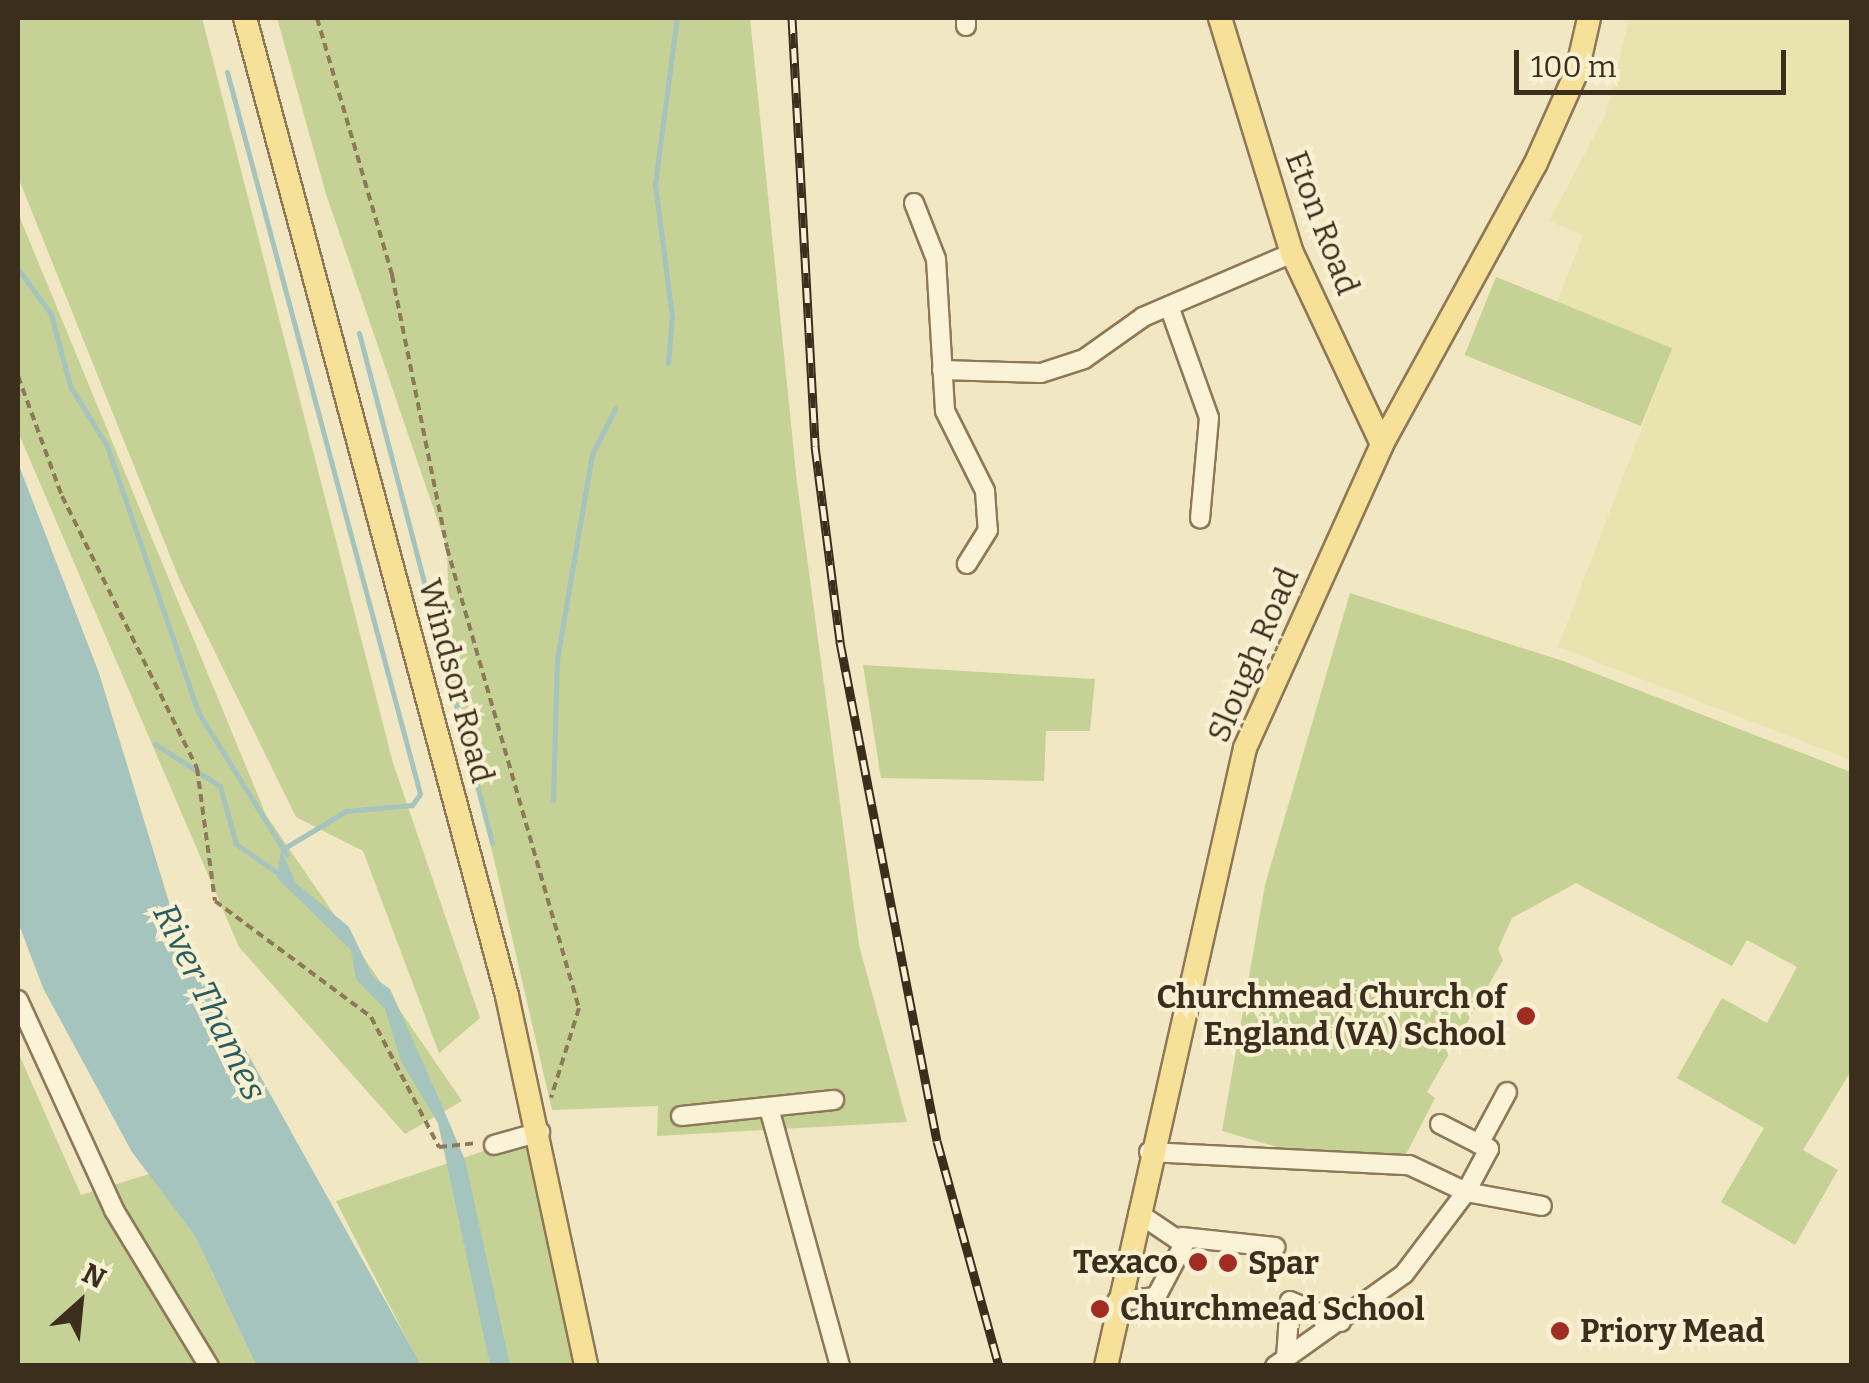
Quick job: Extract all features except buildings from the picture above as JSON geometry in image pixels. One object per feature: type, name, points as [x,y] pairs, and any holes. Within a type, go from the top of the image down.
[{"type":"main road","name":"Windsor Road","points":[[245,18],[540,1132],[586,1366]]},
{"type":"main road","name":"Eton Road","points":[[1220,18],[1292,252],[1382,444]]},
{"type":"main road","name":"Slough Road","points":[[1106,1366],[1149,1152],[1245,748],[1382,444],[1535,166],[1578,72],[1589,18]]},
{"type":"street","points":[[914,203],[936,259],[945,411],[985,490],[988,530],[967,564]]},
{"type":"street","points":[[942,370],[1041,373],[1084,359],[1170,306],[1292,252]]},
{"type":"street","points":[[1170,306],[1209,418],[1200,519]]},
{"type":"street","points":[[18,1000],[114,1210],[210,1366]]},
{"type":"street","points":[[1479,1144],[1508,1092]]},
{"type":"street","points":[[680,1116],[834,1100]]},
{"type":"street","points":[[769,1108],[840,1366]]},
{"type":"street","points":[[1281,1362],[1404,1274],[1466,1192],[1489,1149],[1440,1124]]},
{"type":"street","points":[[494,1145],[540,1132]]},
{"type":"street","points":[[1149,1152],[1409,1165],[1466,1192],[1542,1206]]},
{"type":"street","points":[[1138,1212],[1182,1237],[1275,1247]]},
{"type":"street","points":[[1117,1301],[1145,1304],[1164,1289],[1182,1237]]},
{"type":"street","points":[[1281,1362],[1290,1301],[1340,1322]]},
{"type":"path","points":[[316,18],[392,275],[447,548],[580,1008],[540,1132]]},
{"type":"path","points":[[18,376],[62,496],[197,768],[215,902],[370,1017],[442,1148],[463,1143]]},
{"type":"shaded area","points":[[1629,18],[1851,18],[1851,760],[1558,647],[1672,349],[1557,302],[1583,235],[1549,221],[1607,112]]},
{"type":"green space","points":[[18,18],[202,18],[393,763],[480,1018],[439,1053],[363,851],[296,817],[181,583],[18,177]]},
{"type":"green space","points":[[277,18],[750,18],[797,483],[859,945],[907,1122],[657,1136],[658,1106],[552,1110],[451,674],[447,548],[326,194]]},
{"type":"green space","points":[[18,213],[266,815],[462,1101],[405,1134],[239,947],[18,432]]},
{"type":"green space","points":[[1496,277],[1672,348],[1641,426],[1465,355]]},
{"type":"green space","points":[[1350,593],[1563,661],[1851,772],[1851,1071],[1803,1150],[1838,1170],[1795,1245],[1721,1202],[1764,1128],[1677,1078],[1722,998],[1767,1023],[1797,967],[1747,940],[1732,966],[1576,883],[1512,918],[1498,949],[1503,960],[1427,1092],[1435,1098],[1404,1158],[1298,1153],[1222,1131],[1265,885]]},
{"type":"green space","points":[[863,665],[1095,679],[1090,731],[1046,731],[1044,781],[881,778]]},
{"type":"green space","points":[[18,1052],[81,1195],[149,1174],[195,1236],[256,1365],[18,1365]]},
{"type":"green space","points":[[540,1132],[589,1365],[420,1365],[336,1201]]},
{"type":"water","name":"River Thames","points":[[18,463],[99,673],[176,925],[421,1365],[256,1365],[195,1236],[132,1152],[43,988],[18,922]]},
{"type":"water","points":[[281,850],[296,883],[349,927],[373,977],[390,989],[437,1094],[465,1160],[510,1365],[490,1365],[438,1123],[401,1061],[385,1009],[356,979],[351,950],[277,878]]},
{"type":"waterway","points":[[668,363],[672,317],[655,184],[677,18]]},
{"type":"waterway","points":[[227,72],[420,794],[412,805],[346,811],[286,847]]},
{"type":"waterway","points":[[18,269],[51,314],[70,386],[107,446],[198,712],[287,855]]},
{"type":"waterway","points":[[359,333],[492,843]]},
{"type":"waterway","points":[[553,800],[557,659],[592,454],[615,409]]},
{"type":"waterway","points":[[155,744],[220,786],[236,844],[278,873]]},
{"type":"railway","points":[[792,18],[815,446],[840,642],[937,1141],[999,1366]]},
{"type":"place","name":"Churchmead Church of England (VA) School","points":[[1526,1016]]},
{"type":"place","name":"Texaco","points":[[1198,1262]]},
{"type":"place","name":"Spar","points":[[1228,1263]]},
{"type":"place","name":"Churchmead School","points":[[1100,1309]]},
{"type":"place","name":"Priory Mead","points":[[1560,1331]]}]
